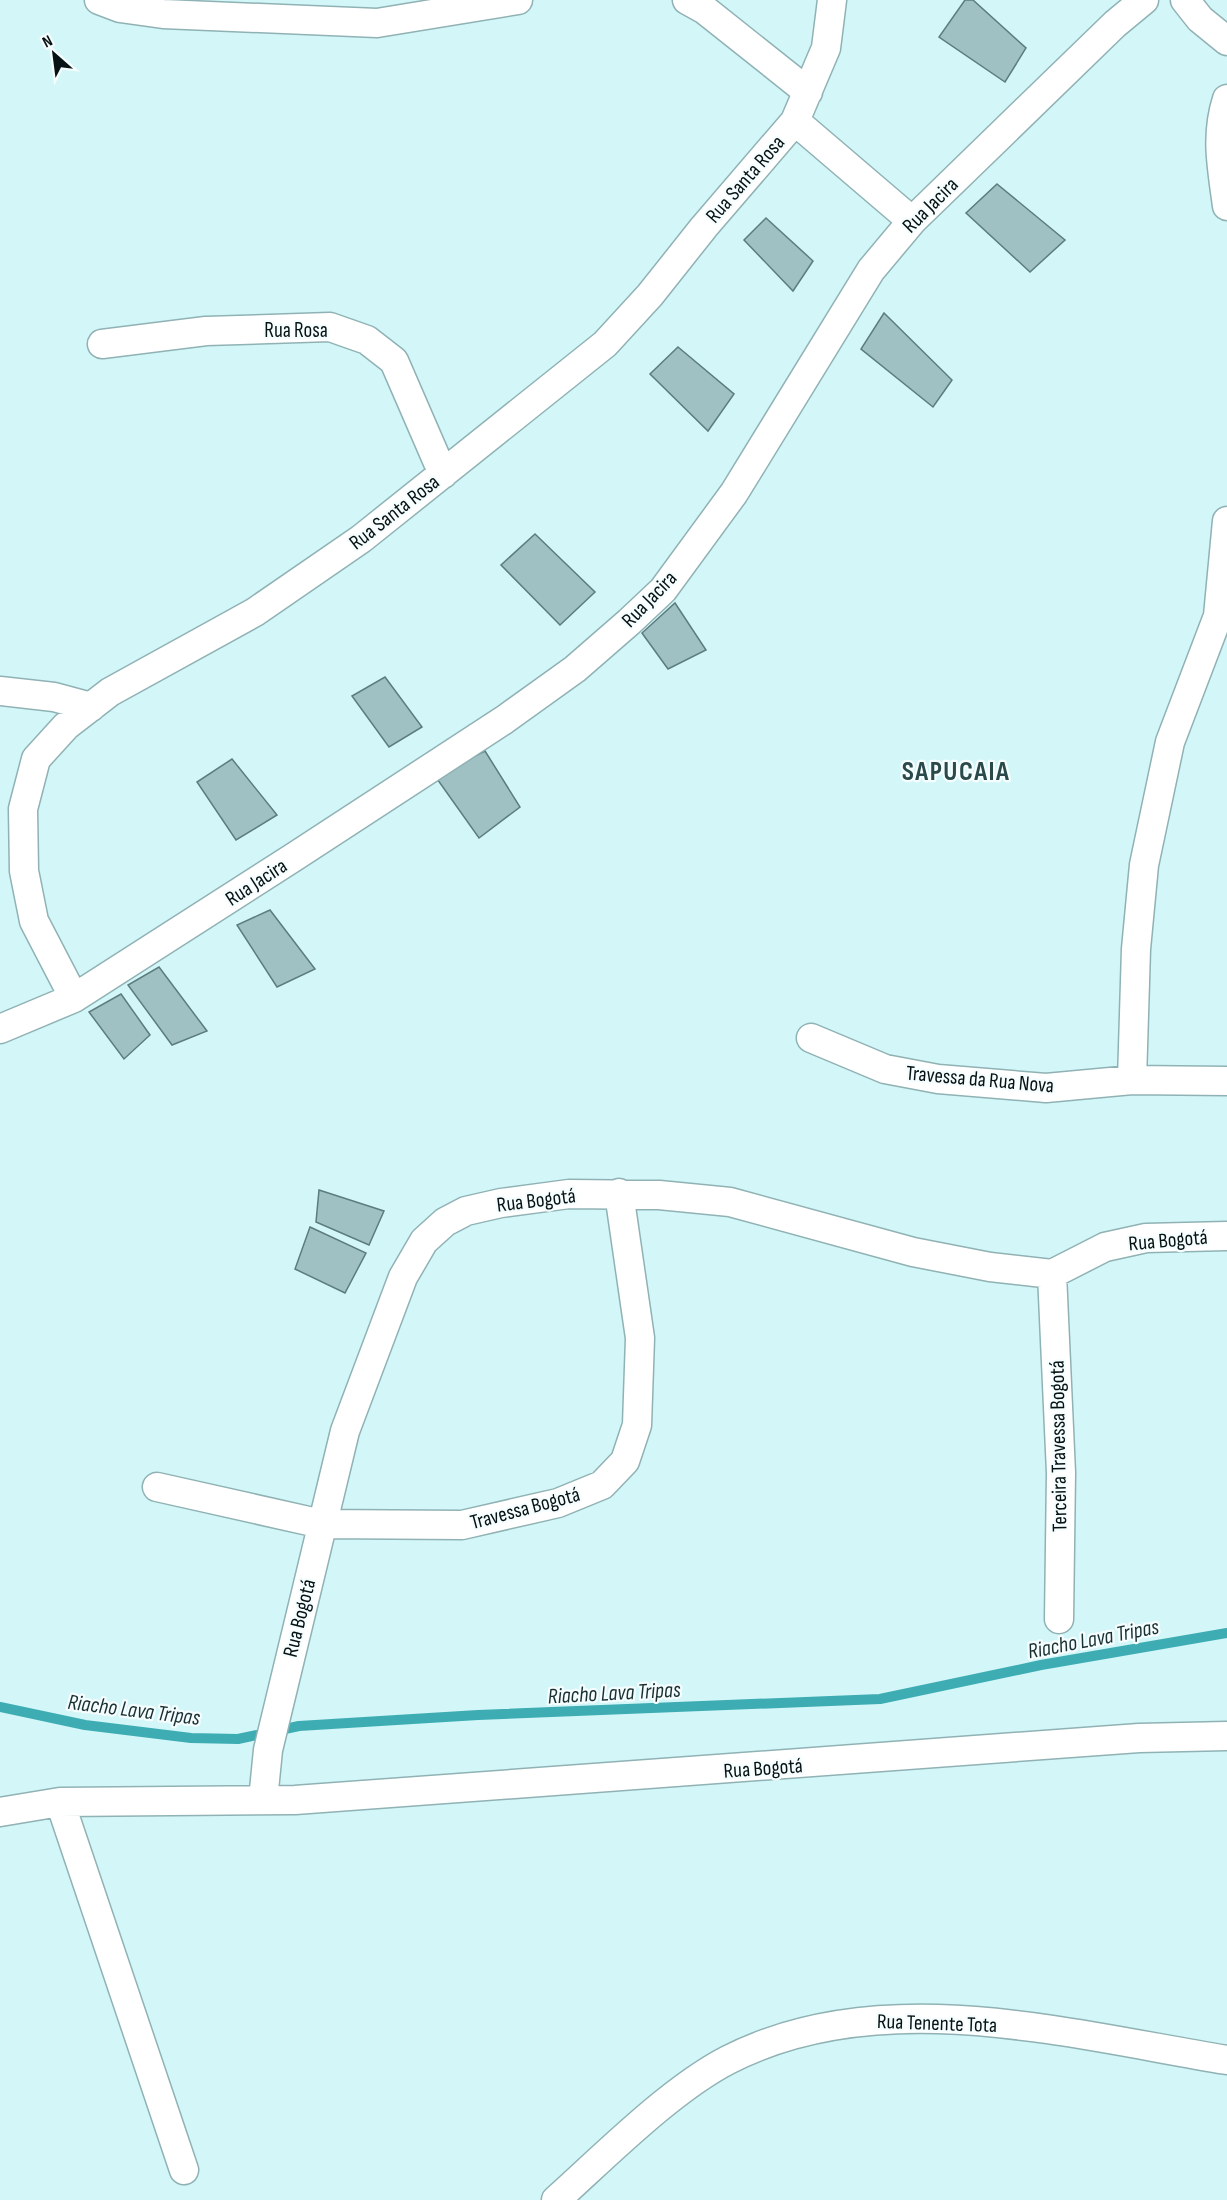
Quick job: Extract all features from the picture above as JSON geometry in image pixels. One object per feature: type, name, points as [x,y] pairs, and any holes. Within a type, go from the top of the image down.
[{"type":"street","points":[[99,0],[120,8],[163,14],[377,23],[518,0]]},
{"type":"street","points":[[687,0],[705,10],[808,92]]},
{"type":"street","name":"Rua Santa Rosa","points":[[74,998],[34,921],[24,871],[23,809],[36,759],[66,726],[110,692],[255,612],[361,539],[606,344],[650,295],[704,226],[795,121],[826,48],[832,0]]},
{"type":"street","name":"Rua Jacira","points":[[0,1029],[74,998],[504,720],[575,669],[663,590],[734,492],[871,270],[912,221],[1115,24],[1143,0]]},
{"type":"street","points":[[1185,0],[1200,20],[1227,41]]},
{"type":"street","points":[[1227,99],[1220,120],[1218,142],[1227,206]]},
{"type":"street","points":[[795,121],[912,221]]},
{"type":"street","name":"Rua Rosa","points":[[102,344],[206,331],[330,327],[368,340],[394,360],[443,474]]},
{"type":"street","points":[[1132,1080],[1136,949],[1144,865],[1170,742],[1223,616],[1227,521]]},
{"type":"street","points":[[0,691],[54,697],[91,707]]},
{"type":"street","name":"Travessa da Rua Nova","points":[[811,1038],[885,1069],[938,1078],[1046,1088],[1132,1080],[1227,1081]]},
{"type":"street","name":"Rua Bogotá","points":[[264,1800],[268,1750],[345,1431],[403,1277],[424,1241],[445,1222],[466,1211],[501,1203],[568,1194],[619,1193],[730,1202],[913,1252],[990,1267],[1052,1274],[1105,1247],[1146,1238],[1227,1236]]},
{"type":"street","name":"Travessa Bogotá","points":[[157,1487],[322,1524],[462,1525],[558,1503],[602,1485],[625,1461],[637,1425],[640,1338],[619,1193]]},
{"type":"street","name":"Terceira Travessa Bogotá","points":[[1052,1274],[1061,1473],[1059,1619]]},
{"type":"street","name":"Rua Bogotá","points":[[0,1812],[60,1802],[264,1800],[822,1764],[1138,1738],[1227,1736]]},
{"type":"street","points":[[60,1802],[184,2170]]},
{"type":"street","name":"Rua Tenente Tota","points":[[556,2200],[684,2088],[728,2060],[790,2035],[863,2021],[927,2018],[997,2023],[1227,2060]]},
{"type":"building","points":[[965,0],[973,0],[1026,48],[1005,82],[939,37]]},
{"type":"building","points":[[997,184],[1065,240],[1030,272],[966,213]]},
{"type":"building","points":[[766,218],[813,261],[793,291],[744,240]]},
{"type":"building","points":[[884,313],[952,380],[933,407],[861,349]]},
{"type":"building","points":[[678,347],[734,394],[708,431],[650,374]]},
{"type":"building","points":[[535,534],[595,592],[560,625],[501,565]]},
{"type":"building","points":[[675,603],[706,650],[668,669],[642,633]]},
{"type":"building","points":[[385,677],[422,727],[389,747],[352,696]]},
{"type":"building","points":[[485,751],[520,807],[479,838],[435,776]]},
{"type":"building","points":[[232,759],[277,815],[236,840],[197,782]]},
{"type":"building","points":[[270,910],[315,969],[277,987],[237,925]]},
{"type":"building","points":[[159,967],[207,1031],[172,1045],[128,985]]},
{"type":"building","points":[[121,994],[150,1035],[124,1059],[89,1012]]},
{"type":"building","points":[[319,1190],[384,1211],[369,1245],[316,1222]]},
{"type":"building","points":[[310,1227],[366,1253],[345,1293],[295,1269]]},
{"type":"waterway","name":"Riacho Lava Tripas","points":[[0,1707],[85,1725],[191,1738],[238,1739],[299,1726],[478,1715],[880,1699],[1041,1665],[1227,1633]]},
{"type":"district","name":"SAPUCAIA","points":[[956,771]]}]
